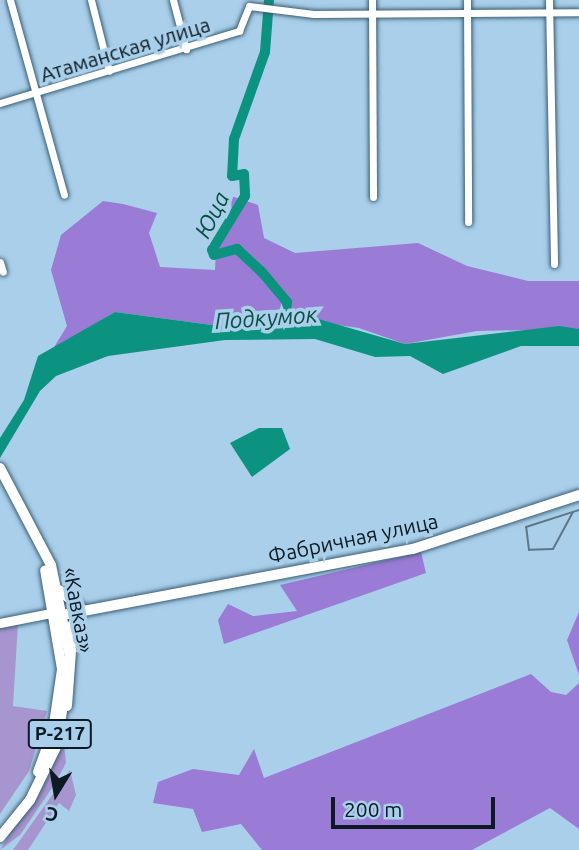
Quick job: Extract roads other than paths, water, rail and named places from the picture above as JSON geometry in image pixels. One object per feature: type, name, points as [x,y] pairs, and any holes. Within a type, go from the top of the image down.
[{"type":"main road","name":"«Кавказ»","points":[[0,838],[41,781],[67,706],[63,613],[1,474]]},
{"type":"main road","name":"«Кавказ»","points":[[1,474],[55,590]]},
{"type":"main road","name":"Фабричная улица","points":[[63,613],[413,550],[579,495]]},
{"type":"main road","points":[[31,537],[63,613],[73,624],[67,706]]},
{"type":"main road","points":[[55,590],[63,613]]},
{"type":"main road","name":"«Кавказ»","points":[[0,828],[35,779],[48,746],[62,684],[60,632],[63,613]]},
{"type":"street","points":[[10,0],[64,195]]},
{"type":"street","points":[[91,0],[109,71]]},
{"type":"street","points":[[173,0],[186,49]]},
{"type":"street","points":[[372,0],[373,197]]},
{"type":"street","points":[[467,0],[468,222]]},
{"type":"street","points":[[549,0],[554,264]]},
{"type":"street","name":"Атаманская улица","points":[[0,103],[239,32],[248,3],[372,14],[579,12]]},
{"type":"street","points":[[0,262],[3,272]]},
{"type":"street","points":[[0,623],[63,613],[60,632]]},
{"type":"waterway","name":"Юца","points":[[269,0],[265,52],[234,139],[232,176],[244,174],[245,196],[212,250],[214,255],[237,249],[261,271],[287,302],[284,331]]},
{"type":"tram line","points":[[573,512],[553,549],[529,550],[526,527],[579,510]]},
{"type":"water label","name":"Подкумок","points":[[266,318]]}]
